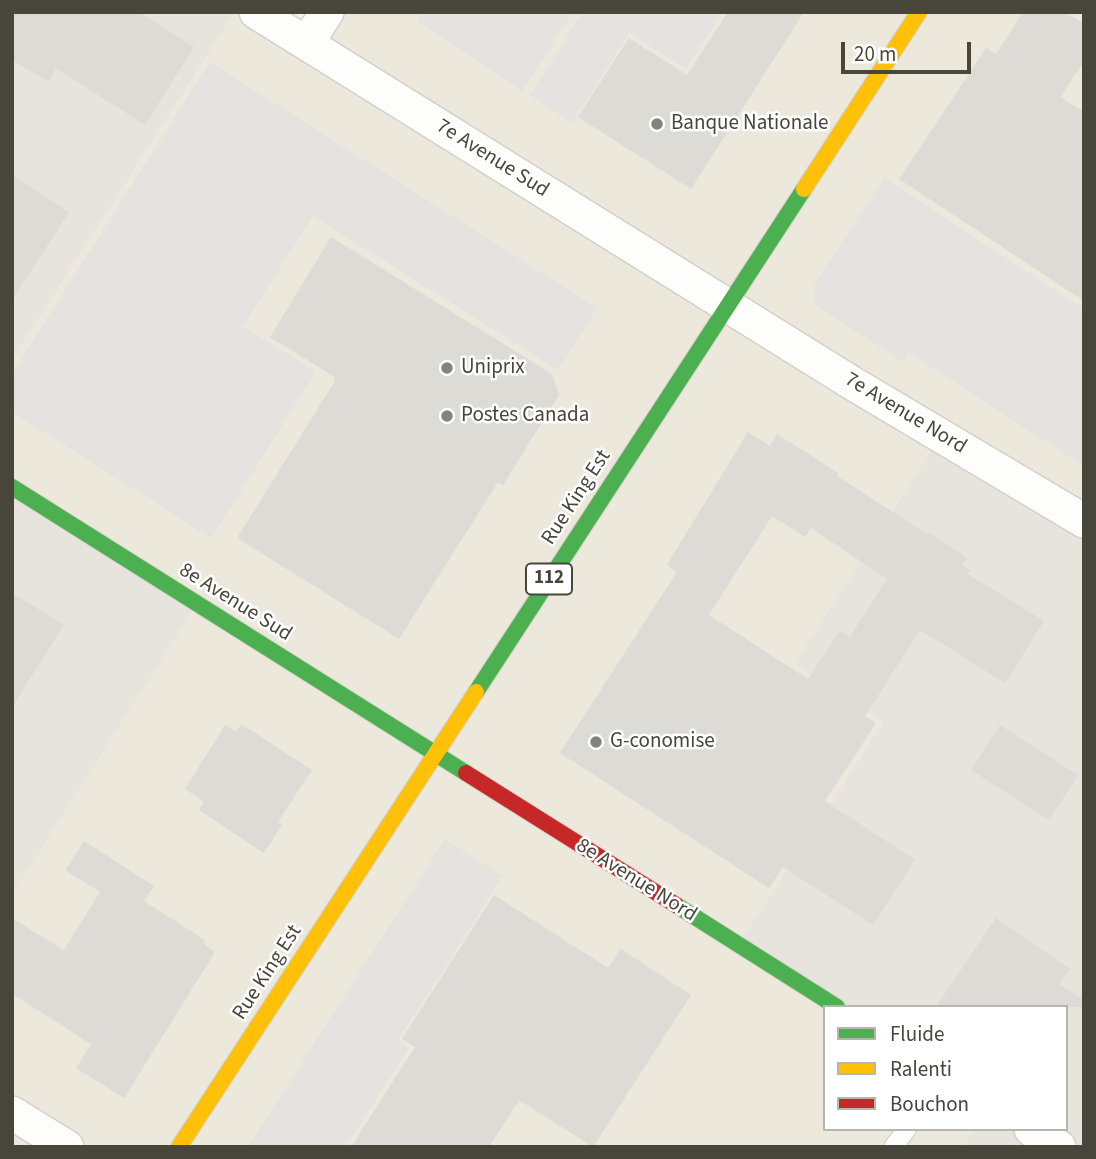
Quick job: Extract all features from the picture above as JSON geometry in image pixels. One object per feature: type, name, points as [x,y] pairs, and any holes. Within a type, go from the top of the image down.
[{"type":"main road","name":"Rue King Est","points":[[179,1147],[919,12]]},
{"type":"main road","name":"8e Avenue Sud","points":[[12,488],[435,754]]},
{"type":"main road","name":"8e Avenue Nord","points":[[435,754],[834,1005]]},
{"type":"street","name":"7e Avenue Sud","points":[[256,12],[729,304]]},
{"type":"street","points":[[307,43],[327,12]]},
{"type":"street","name":"7e Avenue Nord","points":[[729,304],[852,383],[1084,521]]},
{"type":"street","points":[[12,1113],[67,1147]]},
{"type":"street","points":[[1034,1131],[1059,1147]]},
{"type":"lane","points":[[894,1147],[906,1131]]},
{"type":"shaded area","points":[[12,12],[235,12],[12,360]]},
{"type":"shaded area","points":[[235,12],[256,12],[306,43],[327,12],[1084,12],[1084,521],[940,436],[794,664],[883,722],[738,944],[823,1006],[823,1131],[973,1131],[963,1147],[12,1147],[12,895],[197,605],[12,487],[12,360]]},
{"type":"shaded area","points":[[423,12],[573,12],[522,91],[417,21]]},
{"type":"shaded area","points":[[583,12],[722,12],[686,69],[629,33],[572,123],[530,95]]},
{"type":"shaded area","points":[[210,62],[597,308],[558,370],[313,216],[243,326],[316,372],[211,538],[12,412],[12,374]]},
{"type":"shaded area","points":[[884,178],[1084,309],[1084,466],[909,353],[903,362],[813,302],[816,282]]},
{"type":"shaded area","points":[[940,436],[1084,521],[1084,1147],[963,1147],[973,1131],[1068,1131],[1068,1005],[834,1005],[738,944],[883,722],[794,664]]},
{"type":"shaded area","points":[[12,487],[197,605],[12,895]]},
{"type":"shaded area","points":[[445,839],[503,876],[398,1040],[409,1048],[345,1147],[248,1147]]},
{"type":"building","points":[[12,12],[139,12],[194,47],[145,125],[56,68],[49,82],[12,60]]},
{"type":"building","points":[[728,12],[804,12],[691,189],[578,117],[629,38],[687,75]]},
{"type":"building","points":[[1023,12],[1066,12],[1084,24],[1084,61],[1060,97],[1084,112],[1084,301],[899,179],[986,48],[996,54]]},
{"type":"building","points":[[12,175],[69,212],[12,300]]},
{"type":"building","points":[[331,237],[552,374],[559,395],[503,485],[498,482],[399,639],[237,538],[335,381],[335,377],[270,337]]},
{"type":"building","points":[[748,432],[770,446],[777,434],[838,473],[837,476],[967,558],[962,565],[970,570],[968,574],[1044,621],[1005,683],[920,630],[865,716],[876,723],[825,801],[915,860],[873,925],[783,867],[769,888],[560,753],[677,572],[667,565]],"holes":[[[772,516],[805,537],[811,528],[887,579],[850,637],[840,631],[808,679],[709,615]]]},
{"type":"building","points":[[12,593],[64,625],[12,707]]},
{"type":"building","points":[[241,724],[312,770],[278,822],[282,825],[264,853],[199,810],[204,802],[185,789],[225,725],[236,732]]},
{"type":"building","points":[[1000,725],[1078,775],[1049,820],[971,770]]},
{"type":"building","points":[[84,841],[154,886],[144,901],[205,940],[203,943],[215,952],[124,1098],[76,1068],[91,1044],[12,994],[12,918],[64,950],[100,892],[65,870]]},
{"type":"building","points":[[494,895],[608,968],[621,949],[691,995],[593,1147],[519,1100],[489,1147],[351,1147],[415,1047],[402,1039]]},
{"type":"building","points":[[996,918],[1070,969],[1059,984],[1084,1000],[1084,1007],[937,1005]]},
{"type":"traffic: fast","points":[[476,692],[804,189]]},
{"type":"traffic: fast","points":[[12,487],[466,773]]},
{"type":"traffic: fast","points":[[676,905],[834,1005]]},
{"type":"traffic: slow","points":[[804,189],[919,12]]},
{"type":"traffic: slow","points":[[179,1147],[476,692]]},
{"type":"traffic: jam","points":[[466,773],[676,905]]},
{"type":"place","name":"Banque Nationale","points":[[657,124]]},
{"type":"place","name":"Uniprix","points":[[447,368]]},
{"type":"place","name":"Postes Canada","points":[[447,416]]},
{"type":"place","name":"G-conomise","points":[[596,742]]}]
